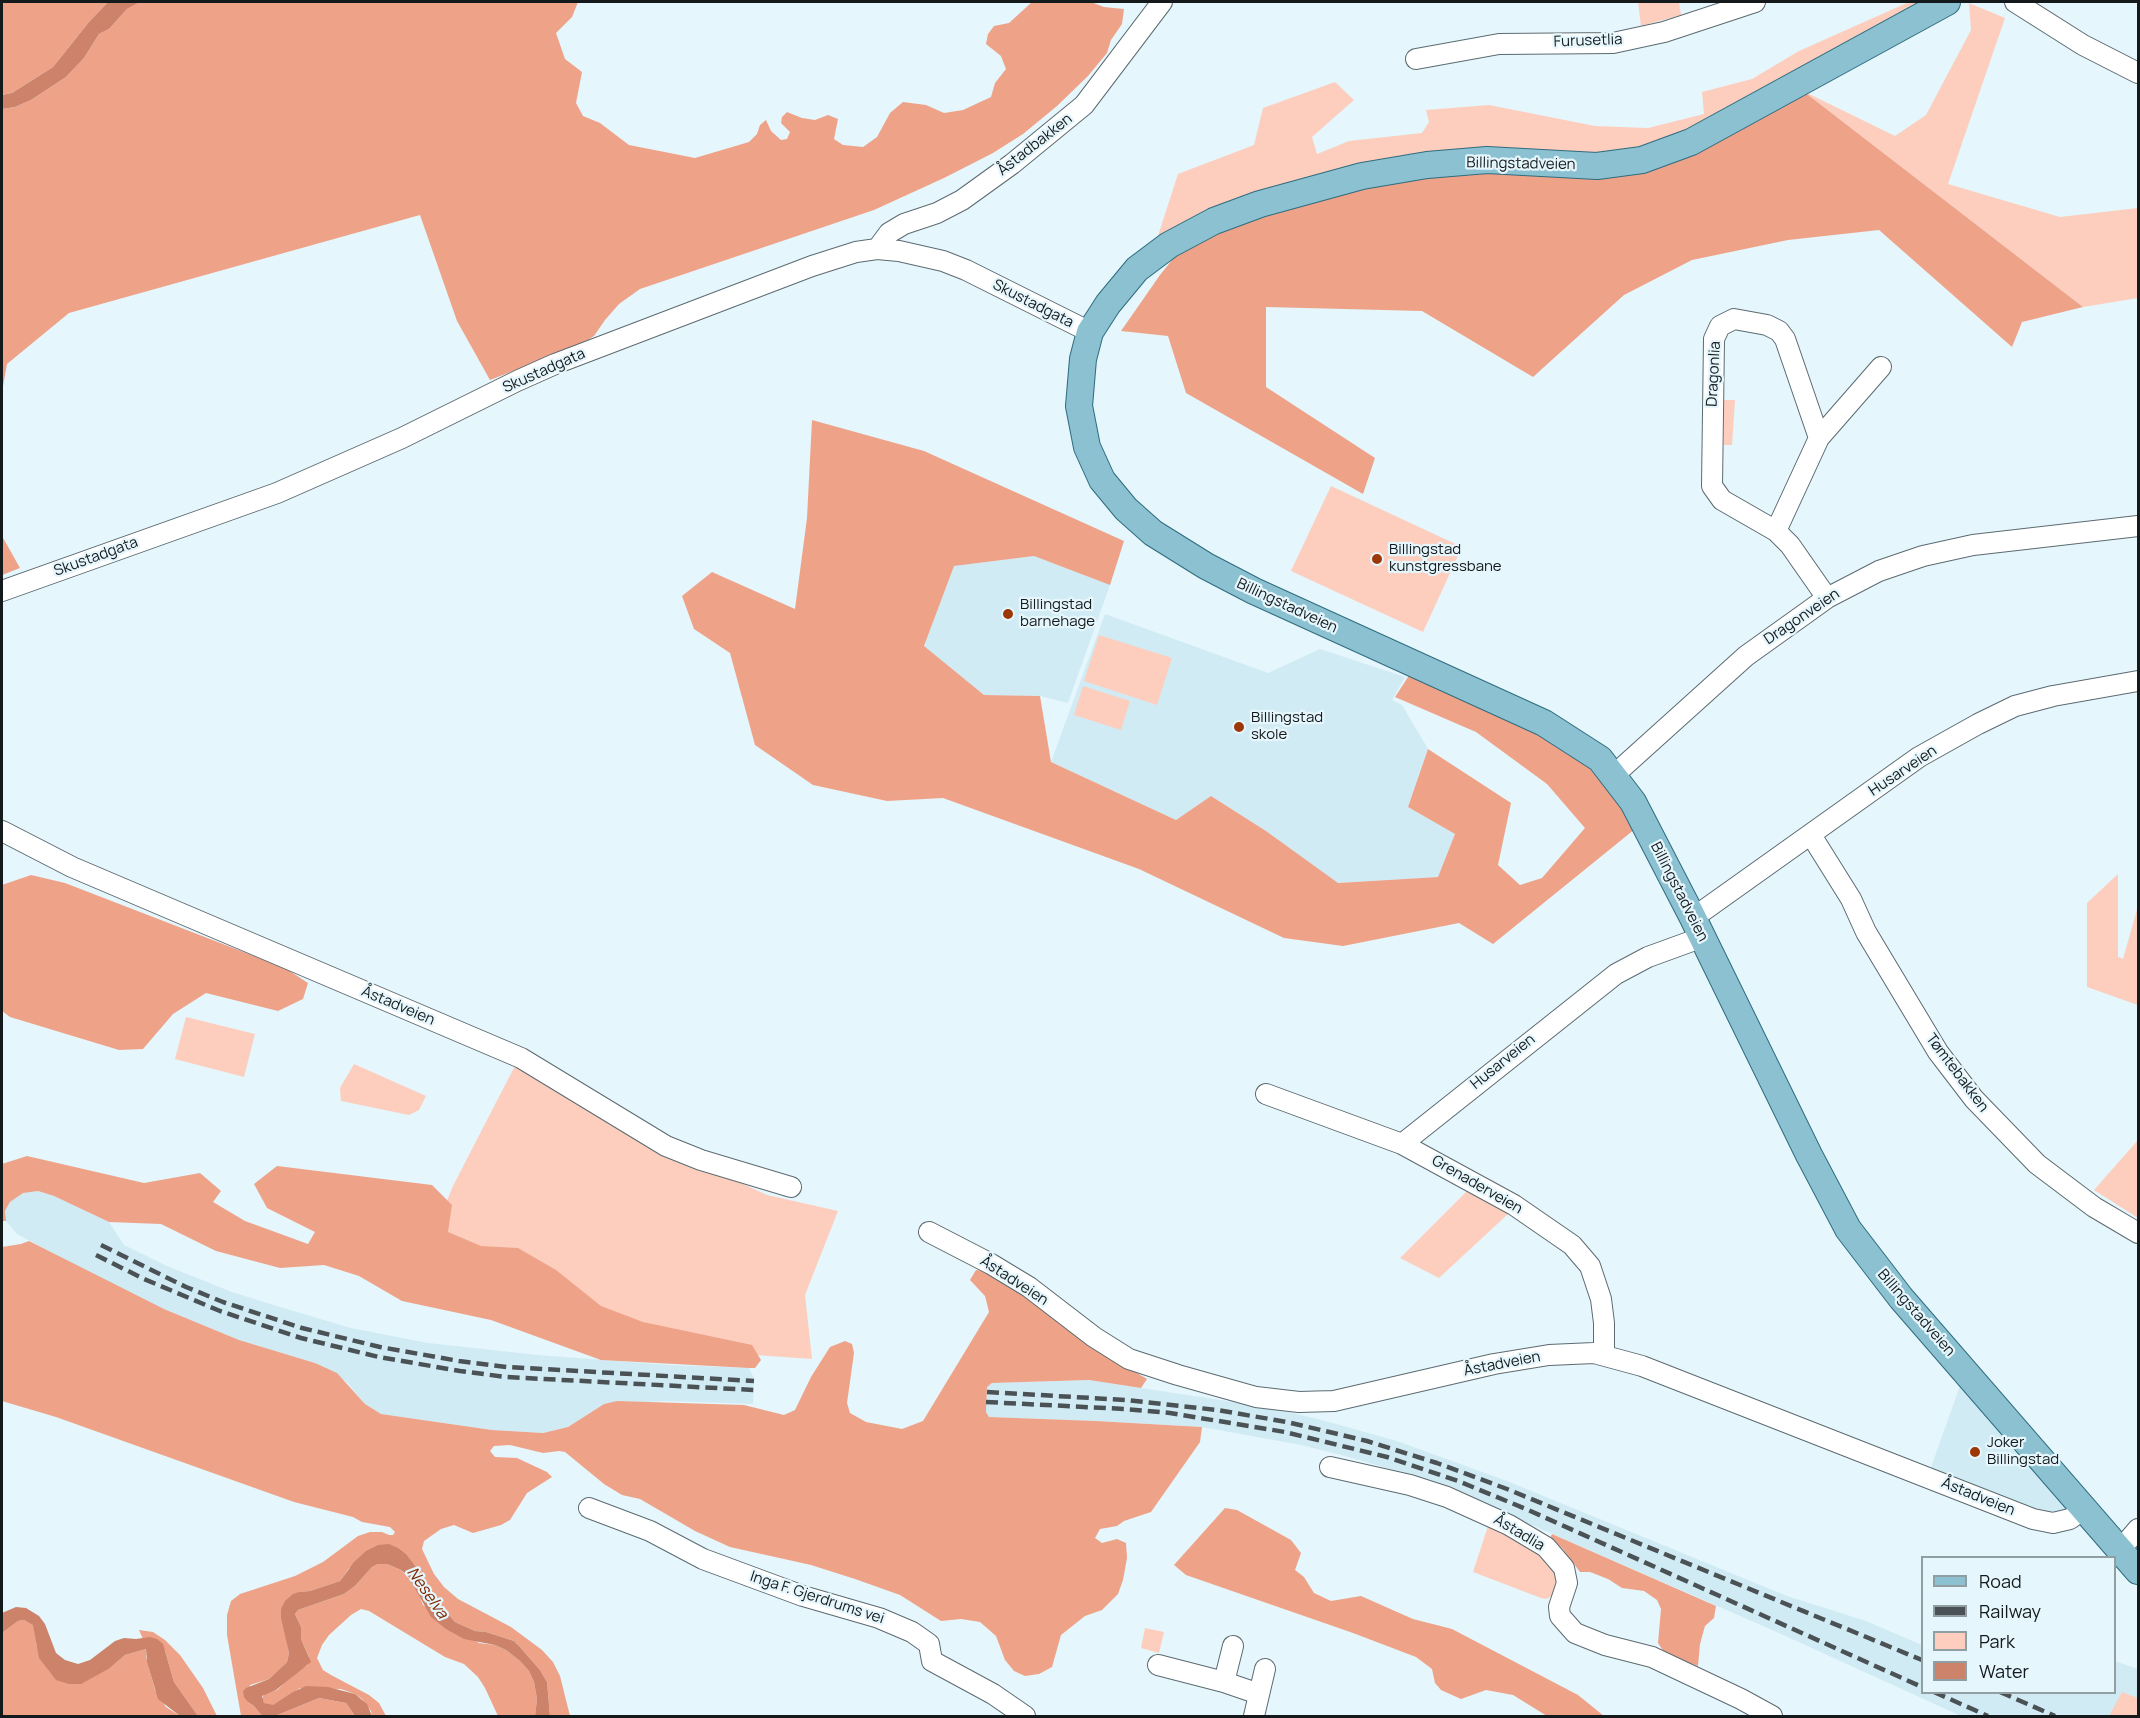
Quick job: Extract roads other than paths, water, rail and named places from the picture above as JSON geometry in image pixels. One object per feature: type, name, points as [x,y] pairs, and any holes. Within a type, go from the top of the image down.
[{"type":"main road","name":"Billingstadveien","points":[[1947,2],[1691,142],[1642,160],[1598,166],[1487,160],[1427,165],[1362,176],[1260,204],[1214,221],[1169,245],[1137,269],[1108,304],[1090,332],[1083,359],[1079,406],[1087,447],[1102,480],[1126,509],[1153,533],[1206,566],[1254,591],[1544,723],[1600,759],[1633,802],[1698,927],[1809,1155],[1848,1229],[1901,1298],[2139,1571]]},
{"type":"street","name":"Åstadbakken","points":[[877,249],[889,233],[962,200],[1012,164],[1076,112],[1106,78],[1146,20],[1162,2]]},
{"type":"street","name":"Furusetlia","points":[[1416,59],[1499,44],[1613,43],[1664,33],[1755,2]]},
{"type":"street","points":[[2015,2],[2083,45],[2139,73]]},
{"type":"street","name":"Skustadgata","points":[[2,591],[277,493],[402,438],[517,381],[820,263],[856,252],[877,249],[914,253],[943,261],[966,270],[1090,332]]},
{"type":"street","name":"Dragonlia","points":[[1819,438],[1785,339],[1779,331],[1767,325],[1734,319],[1720,326],[1714,339],[1712,486],[1722,500],[1776,531],[1790,545],[1827,598]]},
{"type":"street","points":[[1776,531],[1819,438],[1881,367]]},
{"type":"street","name":"Dragonveien","points":[[1614,775],[1746,656],[1827,598],[1879,571],[1923,556],[1973,545],[2139,526]]},
{"type":"street","name":"Husarveien","points":[[1402,1143],[1616,974],[1698,927],[1811,835],[1918,757],[2015,706],[2053,696],[2139,681]]},
{"type":"street","name":"Åstadveien","points":[[2,831],[72,867],[521,1058],[666,1146],[701,1160],[791,1187]]},
{"type":"street","name":"Tømtebakken","points":[[1811,835],[1851,899],[1866,932],[1938,1053],[1974,1099],[2037,1164],[2094,1207],[2139,1233]]},
{"type":"street","name":"Grenaderveien","points":[[1266,1094],[1402,1143],[1514,1205],[1572,1245],[1590,1266],[1601,1299],[1604,1354]]},
{"type":"street","name":"Åstadveien","points":[[929,1232],[991,1264],[1029,1287],[1094,1337],[1129,1359],[1256,1397],[1299,1402],[1334,1401],[1527,1358],[1572,1353],[1604,1354],[1662,1373],[2032,1519],[2053,1523],[2070,1519],[2085,1508]]},
{"type":"street","name":"Åstadlia","points":[[1330,1467],[1410,1485],[1448,1497],[1509,1525],[1546,1547],[1564,1568],[1567,1583],[1560,1602],[1560,1616],[1575,1633],[1605,1645],[1652,1657],[1772,1716]]},
{"type":"street","name":"Inga F. Gjerdrums vei","points":[[589,1508],[650,1531],[703,1559],[803,1596],[879,1618],[912,1632],[928,1644],[932,1661],[993,1694],[1024,1716]]},
{"type":"street","points":[[2120,1550],[2139,1529]]},
{"type":"street","points":[[1224,1682],[1233,1646]]},
{"type":"street","points":[[1158,1665],[1224,1682],[1259,1694]]},
{"type":"street","points":[[1254,1716],[1265,1669]]},
{"type":"water","points":[[108,2],[140,2],[127,9],[109,29],[99,34],[84,58],[66,77],[31,100],[15,107],[2,109],[2,95],[12,93],[53,67]]},
{"type":"water","name":"Neselva","points":[[389,1544],[407,1555],[423,1577],[434,1598],[455,1622],[475,1631],[514,1641],[519,1646],[540,1670],[547,1682],[550,1716],[535,1716],[537,1699],[534,1682],[529,1671],[520,1661],[495,1645],[464,1639],[446,1629],[431,1617],[408,1576],[387,1564],[372,1567],[355,1586],[344,1594],[298,1610],[295,1614],[301,1627],[301,1639],[311,1662],[276,1690],[262,1696],[264,1703],[273,1705],[306,1686],[328,1687],[355,1694],[367,1704],[372,1716],[355,1716],[346,1703],[319,1698],[275,1716],[262,1716],[248,1702],[243,1691],[269,1679],[287,1662],[289,1653],[281,1618],[281,1609],[285,1601],[293,1594],[340,1581],[354,1562],[366,1551],[378,1545]]},
{"type":"water","points":[[16,1607],[26,1608],[39,1616],[45,1624],[56,1653],[65,1660],[78,1664],[90,1660],[115,1641],[124,1638],[157,1639],[163,1644],[174,1682],[198,1716],[180,1716],[158,1699],[147,1662],[146,1649],[125,1655],[110,1668],[81,1684],[69,1684],[56,1680],[39,1658],[33,1625],[24,1620],[18,1621],[2,1633],[2,1613]]},
{"type":"railway","points":[[101,1245],[186,1287],[223,1302],[302,1328],[380,1347],[507,1367],[754,1381]]},
{"type":"railway","points":[[96,1255],[144,1279],[220,1311],[301,1338],[379,1357],[506,1377],[754,1390]]},
{"type":"railway","points":[[987,1392],[1126,1400],[1217,1410],[1287,1422],[1367,1441],[1437,1463],[1507,1489],[1921,1660]]},
{"type":"railway","points":[[986,1402],[1170,1413],[1285,1432],[1387,1457],[1458,1481],[1526,1509],[1921,1687]]},
{"type":"railway","points":[[1938,1694],[1988,1716]]},
{"type":"railway","points":[[2005,1694],[2055,1716]]},
{"type":"place","name":"Billingstad kunstgressbane","points":[[1377,559]]},
{"type":"place","name":"Billingstad barnehage","points":[[1008,614]]},
{"type":"place","name":"Billingstad skole","points":[[1239,727]]},
{"type":"place","name":"Joker Billingstad","points":[[1975,1452]]}]
